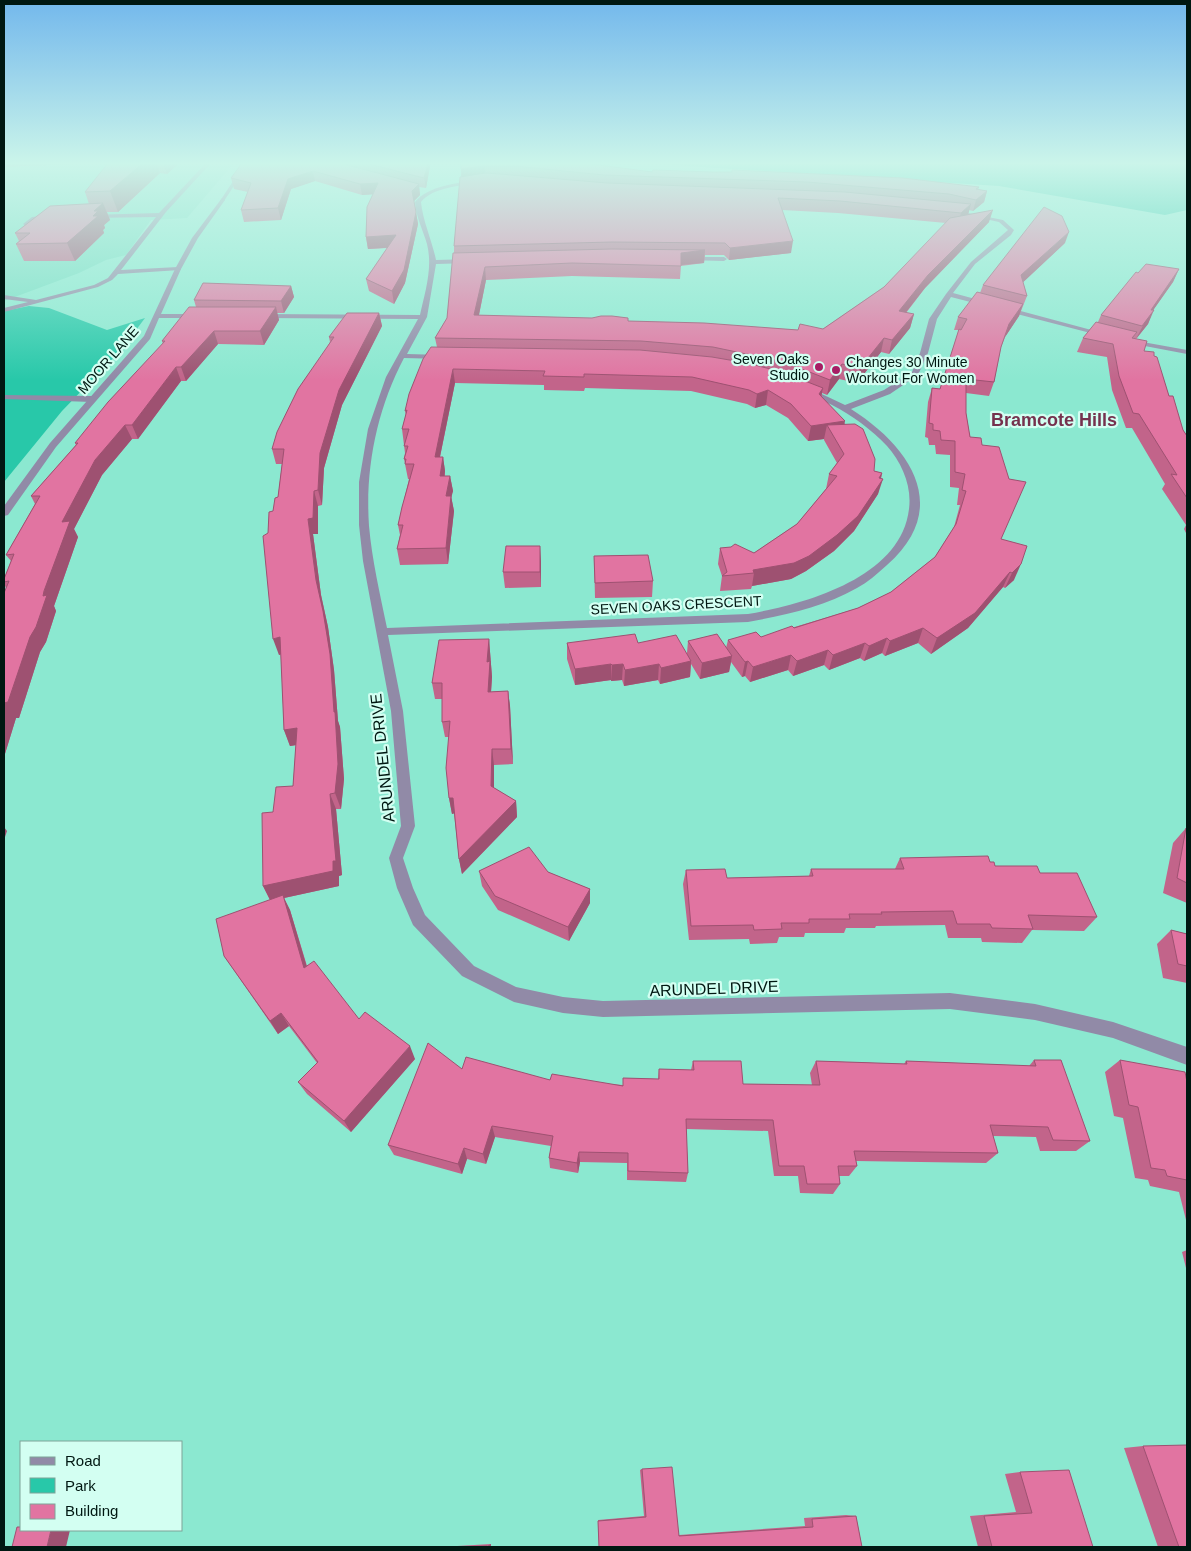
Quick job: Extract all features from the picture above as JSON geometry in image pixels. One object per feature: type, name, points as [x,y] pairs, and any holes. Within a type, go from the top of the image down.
[{"type":"street","points":[[116,272],[145,235]]},
{"type":"street","name":"MOOR LANE","points":[[4,513],[53,445],[147,337],[178,269],[197,235]]},
{"type":"street","name":"ARUNDEL DRIVE","points":[[427,235],[433,262],[423,317],[390,377],[372,429],[364,482],[364,525],[381,632],[397,711],[408,826],[396,858],[405,888],[419,920],[468,971],[514,994],[563,1005],[603,1009],[950,1001],[1035,1012],[1113,1030],[1187,1056]]},
{"type":"street","points":[[846,408],[887,392],[915,372],[924,354],[933,319],[949,294],[973,263],[1007,235]]},
{"type":"street","points":[[678,259],[724,259]]},
{"type":"street","points":[[433,262],[480,260]]},
{"type":"street","points":[[116,272],[178,269]]},
{"type":"street","points":[[949,294],[1113,337]]},
{"type":"street","points":[[4,297],[38,300]]},
{"type":"street","points":[[4,310],[38,300]]},
{"type":"street","points":[[157,316],[209,316]]},
{"type":"street","points":[[253,316],[423,317]]},
{"type":"street","points":[[1122,340],[1187,352]]},
{"type":"street","points":[[401,356],[456,356]]},
{"type":"street","name":"SEVEN OAKS CRESCENT","points":[[381,632],[748,618],[779,613],[811,604],[840,592],[866,578],[884,563],[910,531],[915,517],[917,497],[914,482],[896,449],[885,437],[846,408],[798,387]]},
{"type":"street","points":[[4,397],[92,399]]},
{"type":"lane","points":[[38,300],[96,286],[110,279],[116,272]]},
{"type":"shaded area","points":[[4,235],[140,235],[126,255],[106,260],[79,273],[4,301]]},
{"type":"green space","points":[[29,306],[49,308],[107,330],[145,318],[121,350],[62,411],[4,482],[4,311]]},
{"type":"building","points":[[27,235],[76,235],[67,243],[16,244]]},
{"type":"building","points":[[366,235],[390,235],[366,237]]},
{"type":"building","points":[[396,235],[411,235],[404,270],[392,291],[366,279]]},
{"type":"building","points":[[455,235],[791,235],[793,241],[730,248],[725,243],[612,242],[454,246]]},
{"type":"building","points":[[933,235],[968,235],[928,275],[899,311],[914,314],[892,340],[884,338],[860,368],[842,364],[830,380],[784,362],[713,347],[641,341],[435,338],[447,318],[453,253],[612,249],[705,250],[681,253],[681,266],[572,263],[485,267],[474,315],[592,318],[612,316],[628,318],[628,321],[704,323],[798,330],[800,324],[823,329],[884,287]]},
{"type":"building","points":[[1022,235],[1065,235],[1021,275],[1027,296],[983,285]]},
{"type":"building","points":[[1146,264],[1179,269],[1142,326],[1101,315],[1136,272],[1138,273]]},
{"type":"building","points":[[203,283],[291,286],[281,301],[194,300]]},
{"type":"building","points":[[977,292],[1023,304],[1009,324],[1001,347],[994,382],[966,379],[966,413],[970,437],[981,438],[982,445],[999,447],[1009,479],[1026,482],[1001,539],[1027,546],[1021,564],[1012,573],[1010,572],[975,613],[937,638],[923,628],[890,641],[887,638],[869,646],[865,643],[833,655],[828,650],[797,661],[791,655],[753,667],[748,661],[745,662],[728,640],[756,632],[761,637],[792,626],[794,628],[858,608],[891,592],[935,557],[956,524],[966,491],[962,490],[965,474],[955,472],[955,441],[941,440],[940,431],[933,430],[933,424],[929,423],[932,388],[940,389],[959,329],[961,330],[967,319],[958,317]]},
{"type":"building","points":[[189,307],[276,307],[260,331],[214,331],[181,367],[176,367],[132,425],[125,425],[95,460],[62,522],[70,521],[44,591],[43,596],[47,595],[36,627],[30,637],[8,702],[4,703],[4,593],[9,581],[4,582],[4,579],[14,554],[6,555],[40,496],[31,496],[78,443],[75,443],[108,402],[165,341],[162,341]]},
{"type":"building","points":[[347,313],[379,313],[339,390],[320,453],[318,490],[314,491],[313,518],[308,519],[316,580],[330,654],[335,712],[338,764],[335,793],[330,794],[336,861],[333,861],[333,871],[263,886],[262,813],[273,812],[276,787],[293,786],[297,728],[284,730],[280,637],[273,639],[263,536],[268,533],[269,512],[273,511],[275,498],[278,497],[284,449],[272,449],[277,432],[298,389],[334,337],[329,337]]},
{"type":"building","points":[[1096,322],[1137,332],[1132,338],[1147,341],[1144,351],[1154,352],[1154,356],[1157,357],[1169,396],[1173,396],[1183,430],[1187,436],[1187,498],[1171,474],[1177,475],[1139,414],[1133,413],[1119,376],[1113,344],[1083,338]]},
{"type":"building","points":[[431,347],[640,350],[712,357],[747,363],[782,372],[823,388],[819,394],[845,421],[811,426],[791,404],[768,390],[757,394],[749,390],[692,377],[584,374],[584,377],[543,376],[545,371],[453,369],[435,457],[443,457],[440,476],[450,476],[446,496],[451,496],[446,548],[397,549],[403,525],[398,525],[414,464],[405,464],[406,459],[404,459],[408,446],[404,446],[409,429],[402,429],[407,410],[405,411],[409,394],[423,359]]},
{"type":"building","points":[[855,424],[863,429],[875,459],[874,471],[882,473],[879,478],[883,479],[858,516],[809,556],[794,563],[753,570],[754,573],[722,576],[727,572],[720,548],[731,547],[735,544],[754,553],[797,524],[837,476],[829,474],[844,454],[827,425]]},
{"type":"building","points":[[506,546],[540,546],[540,572],[503,572]]},
{"type":"building","points":[[648,555],[653,581],[595,583],[594,556]]},
{"type":"building","points":[[635,634],[638,643],[676,635],[691,661],[661,668],[659,664],[625,670],[623,664],[611,664],[575,669],[567,643]]},
{"type":"building","points":[[717,634],[732,656],[702,663],[688,641]]},
{"type":"building","points":[[489,639],[487,662],[490,661],[488,692],[508,691],[511,749],[492,749],[491,786],[516,801],[459,859],[453,798],[449,798],[446,768],[450,721],[442,722],[442,683],[432,683],[439,640]]},
{"type":"building","points":[[1187,829],[1187,883],[1177,878]]},
{"type":"building","points":[[529,847],[548,872],[590,889],[568,927],[495,896],[479,871]]},
{"type":"building","points":[[988,856],[990,862],[994,862],[995,866],[1037,866],[1040,873],[1077,873],[1097,917],[1028,915],[1033,929],[992,928],[990,924],[957,924],[953,911],[849,914],[850,919],[809,919],[809,923],[781,923],[782,929],[754,930],[753,925],[691,926],[686,870],[725,869],[727,878],[813,876],[811,869],[904,869],[900,858]]},
{"type":"building","points":[[283,895],[304,968],[314,961],[359,1019],[365,1012],[410,1046],[344,1121],[298,1082],[318,1062],[281,1013],[270,1021],[224,956],[216,919]]},
{"type":"building","points":[[1171,930],[1187,934],[1187,966],[1178,964]]},
{"type":"building","points":[[428,1043],[462,1069],[466,1057],[550,1080],[552,1074],[623,1086],[623,1078],[659,1079],[659,1069],[694,1070],[693,1061],[741,1061],[743,1084],[820,1085],[816,1061],[907,1064],[906,1061],[1036,1066],[1034,1060],[1061,1060],[1090,1141],[1053,1140],[1048,1127],[990,1125],[998,1153],[854,1151],[857,1166],[838,1166],[840,1184],[807,1184],[804,1166],[779,1166],[773,1120],[686,1119],[688,1173],[628,1171],[628,1153],[579,1152],[577,1163],[549,1158],[553,1136],[492,1126],[483,1154],[464,1148],[458,1164],[388,1145]]},
{"type":"building","points":[[1120,1060],[1185,1072],[1187,1082],[1187,1180],[1167,1176],[1165,1170],[1151,1168],[1138,1107],[1129,1105]]},
{"type":"building","points":[[1187,1445],[1187,1547],[1179,1547],[1143,1446]]},
{"type":"building","points":[[672,1467],[679,1536],[813,1527],[812,1519],[856,1516],[862,1547],[599,1547],[598,1521],[646,1517],[642,1469]]},
{"type":"building","points":[[1069,1470],[1093,1547],[992,1547],[984,1516],[1032,1513],[1020,1472]]},
{"type":"building","points":[[17,1527],[20,1527],[20,1531],[51,1531],[47,1547],[12,1547]]},
{"type":"place","name":"Seven Oaks Studio","points":[[819,367]]},
{"type":"place","name":"Changes 30 Minute Workout For Women","points":[[836,370]]},
{"type":"district","name":"Bramcote Hills","points":[[1054,420]]}]
